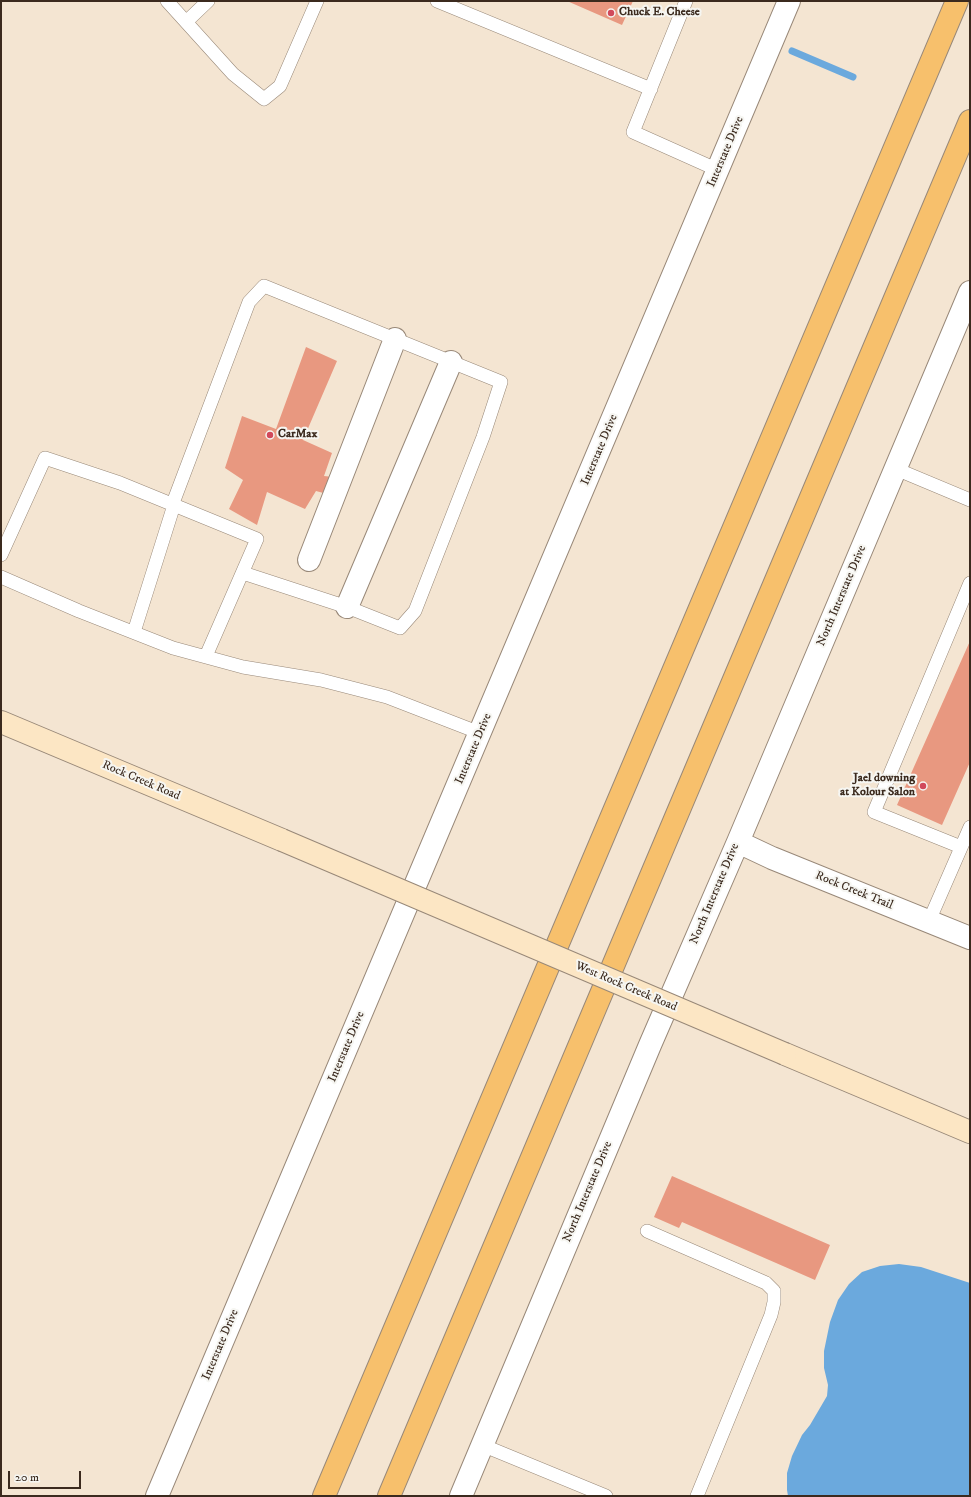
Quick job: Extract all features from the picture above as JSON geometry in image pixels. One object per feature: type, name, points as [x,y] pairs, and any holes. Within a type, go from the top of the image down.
[{"type":"highway","points":[[324,1496],[957,1]]},
{"type":"highway","points":[[390,1496],[970,121]]},
{"type":"main road","name":"Rock Creek Road","points":[[1,722],[282,840]]},
{"type":"main road","name":"West Rock Creek Road","points":[[282,840],[970,1132]]},
{"type":"street","name":"Interstate Drive","points":[[157,1496],[789,1]]},
{"type":"street","name":"North Interstate Drive","points":[[461,1496],[647,1052],[738,842],[970,292]]},
{"type":"street","points":[[309,560],[395,339]]},
{"type":"street","points":[[347,607],[451,362]]},
{"type":"street","name":"Rock Creek Trail","points":[[738,842],[772,858],[970,938]]},
{"type":"lane","points":[[167,1],[234,74],[264,99],[280,86],[317,1]]},
{"type":"lane","points":[[186,22],[208,1]]},
{"type":"lane","points":[[437,1],[651,89]]},
{"type":"lane","points":[[686,1],[633,132],[718,170]]},
{"type":"lane","points":[[134,632],[174,505],[173,503],[249,302],[264,286],[500,382],[483,436],[415,611],[400,628],[347,607],[243,573]]},
{"type":"lane","points":[[1,555],[45,458],[120,483],[257,539],[206,656]]},
{"type":"lane","points":[[896,469],[970,500]]},
{"type":"lane","points":[[1,577],[79,611],[173,648],[244,666],[321,680],[387,697],[480,733]]},
{"type":"lane","points":[[961,847],[874,812],[970,583]]},
{"type":"lane","points":[[929,921],[970,827]]},
{"type":"lane","points":[[647,1231],[766,1283],[774,1291],[774,1302],[771,1315],[697,1496]]},
{"type":"lane","points":[[482,1445],[606,1496]]},
{"type":"water","points":[[899,1264],[921,1267],[970,1283],[970,1496],[788,1496],[787,1473],[792,1456],[802,1435],[810,1425],[827,1396],[828,1385],[824,1368],[824,1351],[830,1322],[838,1300],[849,1284],[862,1272],[880,1266]]},
{"type":"building","name":"Chuck E. Cheese","points":[[567,1],[633,1],[622,25]]},
{"type":"building","name":"CarMax","points":[[306,347],[337,361],[303,440],[332,453],[324,476],[333,477],[327,494],[316,491],[305,509],[267,492],[257,525],[229,509],[243,480],[225,468],[242,416],[276,429]]},
{"type":"building","points":[[970,641],[970,762],[942,825],[897,805]]},
{"type":"building","points":[[672,1176],[830,1245],[815,1280],[682,1222],[679,1228],[654,1217]]},
{"type":"waterway","points":[[792,51],[853,77]]},
{"type":"place","name":"Chuck E. Cheese","points":[[611,13]]},
{"type":"place","name":"CarMax","points":[[270,435]]},
{"type":"place","name":"Jael downing at Kolour Salon","points":[[923,786]]}]
